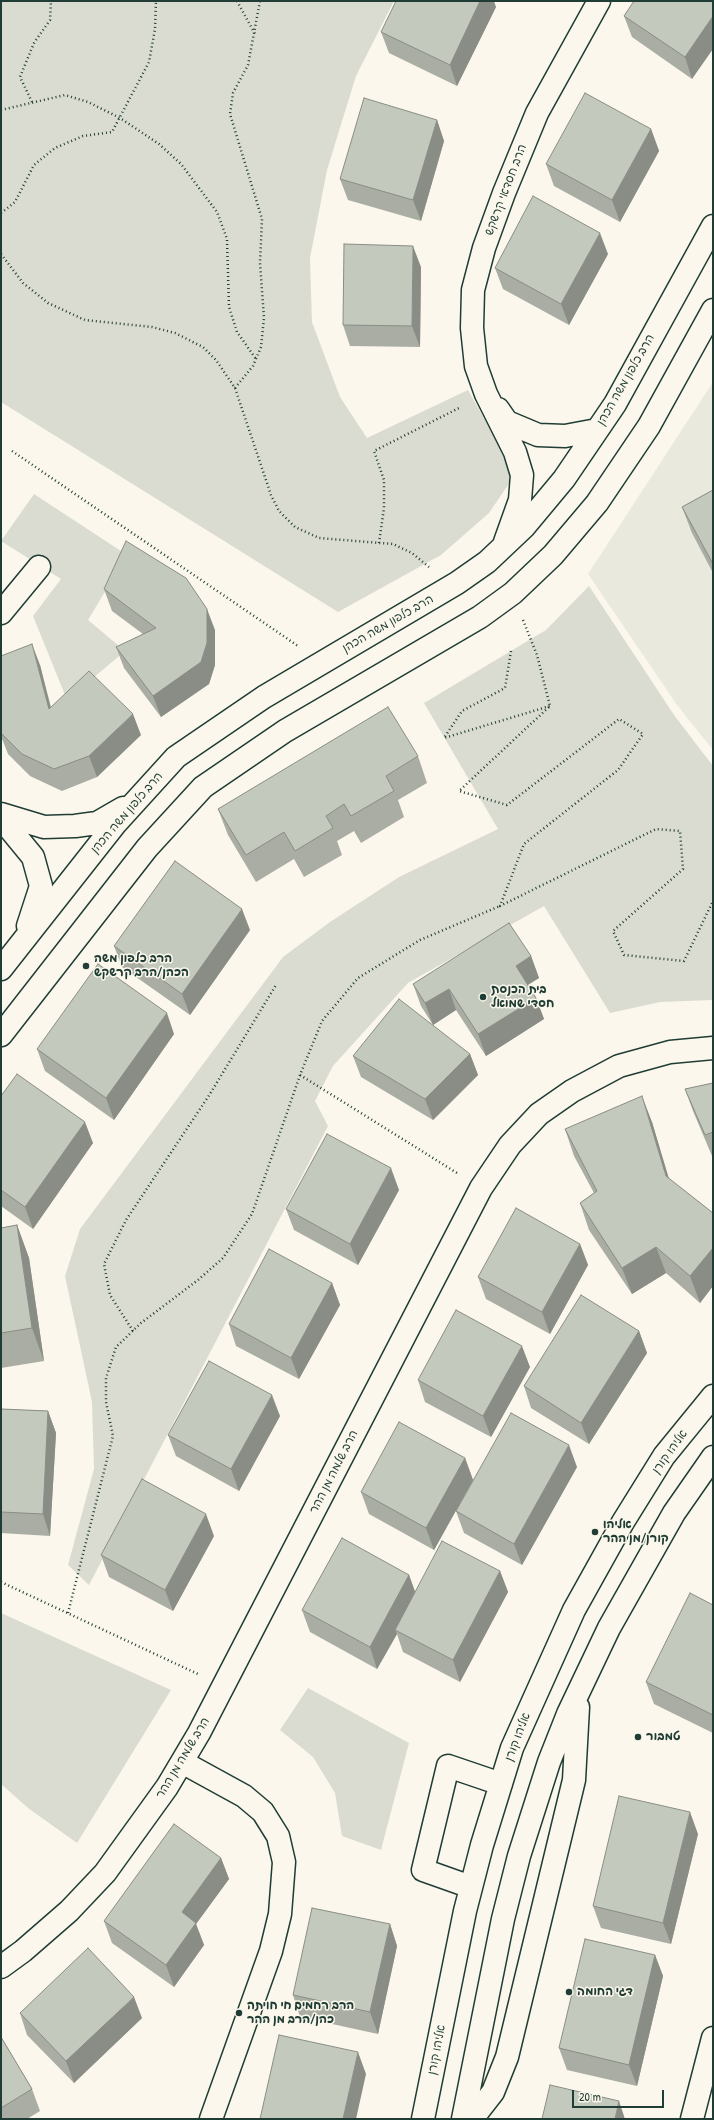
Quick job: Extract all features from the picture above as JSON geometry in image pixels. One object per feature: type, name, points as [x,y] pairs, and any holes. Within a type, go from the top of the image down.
[{"type":"street","name":"הרב חסדאי קרשקש","points":[[504,546],[520,500],[522,475],[515,452],[486,394],[476,366],[472,328],[473,290],[484,248],[504,193],[537,113],[599,1]]},
{"type":"street","name":"הרב כלפון משה הכהן","points":[[1,969],[133,803],[176,757],[251,705],[451,587],[486,562],[524,527],[564,479],[615,404],[713,226]]},
{"type":"street","points":[[1,1035],[147,848],[203,787],[285,731],[480,617],[512,594],[553,555],[597,503],[649,426],[713,310]]},
{"type":"street","name":"הרב חסדאי קרשקש","points":[[486,394],[507,422],[538,435],[565,436],[597,430]]},
{"type":"street","points":[[1,612],[38,567]]},
{"type":"street","points":[[1,814],[44,827],[75,826],[97,822],[133,803]]},
{"type":"street","points":[[1,821],[10,829],[33,856],[41,886],[24,940]]},
{"type":"street","name":"הרב שלמה מן ההר","points":[[1,1967],[23,1952],[69,1911],[105,1872],[147,1816],[182,1762],[199,1733],[481,1188],[510,1145],[539,1114],[572,1091],[619,1066],[670,1052],[713,1048]]},
{"type":"street","name":"אליהו קורן","points":[[423,2119],[471,1887],[512,1748],[578,1603],[640,1493],[664,1456],[713,1396]]},
{"type":"street","points":[[463,2119],[503,1919],[519,1856],[549,1762],[578,1694],[609,1628],[657,1541],[696,1479],[713,1457]]},
{"type":"street","points":[[472,2119],[493,2092],[507,2057],[574,1780],[578,1694]]},
{"type":"street","points":[[182,1762],[244,1796],[263,1812],[278,1836],[284,1862],[280,1914],[270,1951],[211,2119]]},
{"type":"street","points":[[471,1887],[424,1870],[448,1766],[501,1784]]},
{"type":"street","points":[[692,2119],[713,2038]]},
{"type":"path","points":[[32,102],[20,77],[34,43],[50,20],[51,1]]},
{"type":"path","points":[[1,213],[15,202],[34,165],[56,148],[83,136],[112,132],[149,62],[155,29],[156,1]]},
{"type":"path","points":[[237,1],[255,34]]},
{"type":"path","points":[[235,388],[253,366],[261,347],[264,318],[260,263],[262,219],[230,114],[233,93],[248,65],[260,1]]},
{"type":"path","points":[[1,110],[65,95],[88,102],[120,118],[159,144],[181,164],[217,212],[227,239],[230,307],[237,332],[256,359]]},
{"type":"path","points":[[1,254],[23,283],[48,303],[85,320],[152,327],[175,333],[203,347],[216,360],[235,388],[271,495],[279,511],[295,527],[319,538],[393,544],[412,553],[451,587]]},
{"type":"path","points":[[379,543],[384,508],[384,480],[374,451],[486,394]]},
{"type":"path","points":[[12,451],[322,663]]},
{"type":"path","points":[[512,594],[537,655],[550,706]]},
{"type":"path","points":[[511,651],[505,688],[462,711],[444,738],[550,706]]},
{"type":"path","points":[[500,906],[524,844],[618,770],[643,734],[619,719],[507,804],[459,791],[550,706]]},
{"type":"path","points":[[68,1613],[113,1436],[106,1402],[106,1378],[116,1347],[133,1331],[223,1258],[248,1220],[275,1152],[300,1075],[322,1021],[358,978],[420,940],[500,906],[656,829],[680,830],[683,870],[613,931],[624,955],[684,961],[713,901]]},
{"type":"path","points":[[133,1331],[110,1294],[104,1264],[126,1220],[210,1094],[276,985]]},
{"type":"path","points":[[300,1075],[481,1188]]},
{"type":"path","points":[[1,1582],[223,1686]]},
{"type":"shaded area","points":[[1,1],[394,1],[356,76],[327,170],[310,258],[312,322],[340,397],[367,438],[468,390],[511,466],[510,482],[489,513],[441,555],[338,612],[1,402]]},
{"type":"shaded area","points":[[713,382],[713,750],[677,705],[588,574]]},
{"type":"shaded area","points":[[34,494],[127,555],[88,620],[125,651],[67,700],[33,616],[61,579],[1,541]]},
{"type":"shaded area","points":[[589,586],[674,715],[713,766],[713,1000],[660,1002],[610,1013],[544,906],[408,983],[333,1066],[315,1101],[328,1126],[89,1585],[68,1565],[94,1469],[92,1402],[65,1276],[80,1229],[283,957],[330,922],[399,877],[498,829],[424,703],[546,630]]},
{"type":"shaded area","points":[[1,1613],[171,1690],[77,1843],[28,1808],[1,1784]]},
{"type":"shaded area","points":[[308,1688],[409,1743],[381,1850],[342,1836],[335,1793],[313,1757],[280,1730]]},
{"type":"building","points":[[396,1],[480,1],[450,65],[381,32]]},
{"type":"building","points":[[634,1],[713,1],[713,16],[685,57],[624,16]]},
{"type":"building","points":[[585,93],[651,129],[612,200],[546,164]]},
{"type":"building","points":[[364,98],[437,120],[413,200],[340,179]]},
{"type":"building","points":[[533,196],[600,233],[561,304],[495,268]]},
{"type":"building","points":[[344,244],[413,246],[412,326],[343,325]]},
{"type":"building","points":[[713,490],[713,564],[682,507]]},
{"type":"building","points":[[126,541],[186,578],[207,609],[207,643],[201,662],[153,696],[116,647],[156,628],[104,589]]},
{"type":"building","points":[[32,644],[49,709],[89,671],[133,714],[89,756],[54,769],[22,754],[1,733],[1,656]]},
{"type":"building","points":[[388,707],[418,756],[386,776],[394,791],[351,816],[344,804],[326,816],[333,828],[295,851],[284,832],[246,855],[218,809]]},
{"type":"building","points":[[175,861],[242,909],[182,994],[114,946]]},
{"type":"building","points":[[509,923],[531,956],[516,966],[536,998],[478,1034],[449,989],[425,1003],[413,984]]},
{"type":"building","points":[[98,964],[167,1013],[106,1098],[37,1049]]},
{"type":"building","points":[[399,999],[470,1054],[425,1099],[353,1056]]},
{"type":"building","points":[[17,1074],[85,1122],[25,1207],[1,1190],[1,1096]]},
{"type":"building","points":[[713,1083],[713,1132],[705,1135],[685,1089]]},
{"type":"building","points":[[642,1096],[666,1176],[713,1213],[713,1248],[690,1276],[656,1247],[622,1268],[580,1203],[597,1191],[565,1129]]},
{"type":"building","points":[[327,1134],[391,1168],[350,1244],[286,1209]]},
{"type":"building","points":[[516,1208],[580,1244],[542,1312],[478,1277]]},
{"type":"building","points":[[17,1225],[32,1328],[1,1333],[1,1228]]},
{"type":"building","points":[[269,1249],[332,1283],[291,1358],[229,1324]]},
{"type":"building","points":[[581,1295],[639,1331],[581,1423],[524,1386]]},
{"type":"building","points":[[456,1310],[522,1346],[483,1416],[418,1380]]},
{"type":"building","points":[[209,1361],[272,1395],[231,1469],[168,1435]]},
{"type":"building","points":[[1,1409],[48,1411],[43,1514],[1,1512]]},
{"type":"building","points":[[511,1413],[569,1445],[514,1544],[456,1511]]},
{"type":"building","points":[[399,1422],[465,1458],[426,1528],[361,1492]]},
{"type":"building","points":[[142,1479],[206,1514],[165,1590],[101,1555]]},
{"type":"building","points":[[342,1538],[409,1575],[370,1647],[302,1610]]},
{"type":"building","points":[[442,1541],[500,1571],[453,1660],[395,1630]]},
{"type":"building","points":[[690,1593],[713,1605],[713,1715],[646,1682]]},
{"type":"building","points":[[619,1796],[690,1812],[663,1923],[593,1906]]},
{"type":"building","points":[[174,1824],[221,1858],[182,1912],[196,1923],[166,1965],[104,1921]]},
{"type":"building","points":[[312,1908],[390,1924],[370,2012],[293,1995]]},
{"type":"building","points":[[585,1939],[655,1955],[629,2065],[559,2048]]},
{"type":"building","points":[[88,1948],[134,1997],[66,2061],[20,2013]]},
{"type":"building","points":[[279,2035],[358,2052],[343,2119],[260,2119]]},
{"type":"building","points":[[1,2037],[32,2089],[1,2108]]},
{"type":"building","points":[[550,2085],[619,2101],[615,2119],[542,2119]]},
{"type":"place","name":"הרב כלפון משה הכהן/הרב קרשקש","points":[[86,966]]},
{"type":"place","name":"בית הכנסת חסדי שמואל","points":[[483,997]]},
{"type":"place","name":"אליהו קורן/מן ההר","points":[[595,1532]]},
{"type":"place","name":"טמבור","points":[[638,1737]]},
{"type":"place","name":"דגי החומה","points":[[569,1992]]},
{"type":"place","name":"הרב רחמים חי חויתה כהן/הרב מן ההר","points":[[239,2013]]}]
